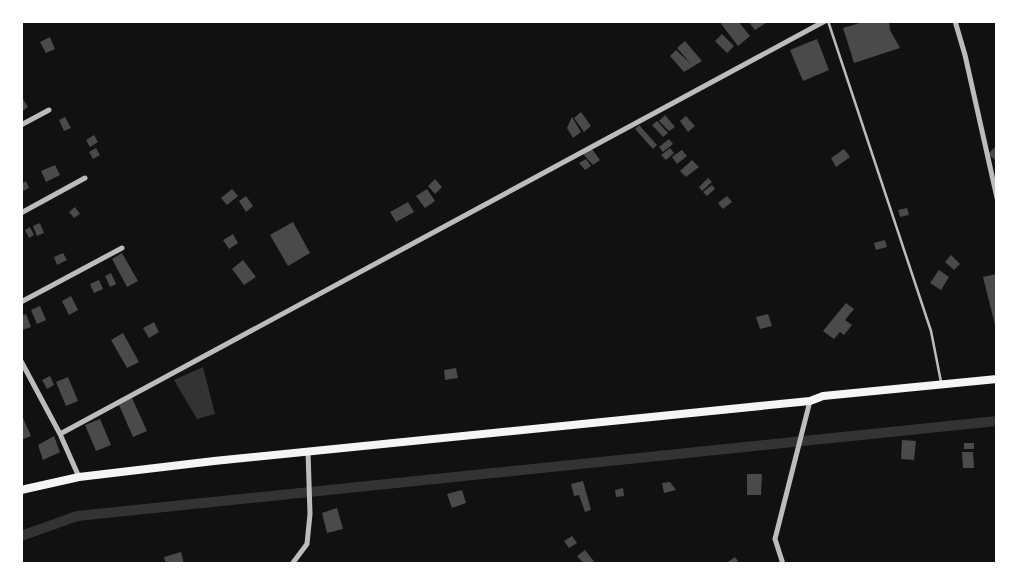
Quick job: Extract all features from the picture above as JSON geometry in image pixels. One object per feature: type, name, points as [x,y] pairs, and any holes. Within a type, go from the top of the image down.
[{"type":"main road","points":[[21,490],[79,477],[997,379]]},
{"type":"street","points":[[60,434],[827,21]]},
{"type":"street","points":[[955,21],[997,198]]},
{"type":"street","points":[[21,125],[49,110]]},
{"type":"street","points":[[21,213],[85,178]]},
{"type":"street","points":[[21,302],[122,248]]},
{"type":"street","points":[[21,361],[60,434],[79,477]]},
{"type":"street","points":[[783,564],[775,539],[810,401]]},
{"type":"street","points":[[292,564],[307,544],[310,514],[308,451]]},
{"type":"lane","points":[[827,21],[856,100],[931,331],[941,384]]},
{"type":"shaded area","points":[[203,367],[215,414],[197,419],[174,380]]},
{"type":"building","points":[[719,21],[738,21],[750,36],[738,46]]},
{"type":"building","points":[[748,21],[765,21],[766,23],[755,30]]},
{"type":"building","points":[[866,21],[889,21],[890,30],[900,48],[854,63],[843,28]]},
{"type":"building","points":[[722,34],[734,46],[727,53],[715,41]]},
{"type":"building","points":[[50,37],[55,49],[46,53],[40,42]]},
{"type":"building","points":[[817,39],[829,70],[803,81],[790,50]]},
{"type":"building","points":[[685,41],[702,61],[684,72],[670,56],[676,50],[691,64],[677,48]]},
{"type":"building","points":[[21,96],[28,107],[21,112]]},
{"type":"building","points":[[581,112],[591,126],[584,132],[574,118]]},
{"type":"building","points":[[665,115],[675,127],[669,131],[659,121]]},
{"type":"building","points":[[686,116],[695,126],[688,132],[680,121]]},
{"type":"building","points":[[65,117],[71,128],[64,131],[59,120]]},
{"type":"building","points":[[572,117],[581,132],[573,138],[567,128]]},
{"type":"building","points":[[657,121],[668,133],[663,137],[652,125]]},
{"type":"building","points":[[639,125],[657,145],[653,149],[635,129]]},
{"type":"building","points":[[94,135],[98,142],[90,147],[86,140]]},
{"type":"building","points":[[669,139],[673,144],[663,152],[659,147]]},
{"type":"building","points":[[997,145],[997,162],[988,154]]},
{"type":"building","points":[[96,148],[100,155],[93,159],[89,152]]},
{"type":"building","points":[[670,148],[674,153],[666,160],[661,155]]},
{"type":"building","points":[[592,149],[600,160],[593,165],[583,154]]},
{"type":"building","points":[[844,149],[850,157],[836,167],[831,158]]},
{"type":"building","points":[[682,150],[687,156],[677,164],[672,157]]},
{"type":"building","points":[[586,159],[591,166],[585,170],[579,163]]},
{"type":"building","points":[[692,160],[699,167],[686,177],[680,171]]},
{"type":"building","points":[[55,165],[60,175],[46,182],[41,171]]},
{"type":"building","points":[[708,178],[712,182],[702,191],[699,187]]},
{"type":"building","points":[[435,179],[442,187],[435,194],[428,186]]},
{"type":"building","points":[[26,181],[29,188],[21,192],[21,184]]},
{"type":"building","points":[[712,185],[715,189],[707,196],[703,192]]},
{"type":"building","points":[[232,189],[238,196],[227,205],[221,198]]},
{"type":"building","points":[[427,189],[435,201],[425,208],[416,196]]},
{"type":"building","points":[[246,196],[253,206],[246,212],[239,201]]},
{"type":"building","points":[[727,196],[732,202],[723,209],[718,203]]},
{"type":"building","points":[[408,202],[414,212],[396,222],[390,212]]},
{"type":"building","points":[[75,207],[80,214],[74,218],[69,212]]},
{"type":"building","points":[[907,208],[909,215],[900,217],[898,210]]},
{"type":"building","points":[[293,222],[310,253],[288,266],[270,235]]},
{"type":"building","points":[[40,223],[44,233],[37,236],[33,226]]},
{"type":"building","points":[[30,227],[34,235],[29,238],[25,230]]},
{"type":"building","points":[[233,234],[238,243],[229,249],[223,240]]},
{"type":"building","points":[[885,240],[887,247],[876,250],[874,243]]},
{"type":"building","points":[[63,253],[67,260],[57,265],[54,257]]},
{"type":"building","points":[[122,253],[138,281],[127,287],[112,259]]},
{"type":"building","points":[[951,255],[960,264],[954,270],[945,262]]},
{"type":"building","points":[[243,260],[256,277],[244,285],[232,269]]},
{"type":"building","points":[[939,270],[949,277],[941,290],[930,283]]},
{"type":"building","points":[[111,273],[116,284],[110,287],[105,276]]},
{"type":"building","points":[[996,274],[997,325],[995,325],[983,277]]},
{"type":"building","points":[[99,280],[103,289],[94,293],[90,284]]},
{"type":"building","points":[[71,296],[78,310],[69,315],[62,301]]},
{"type":"building","points":[[846,303],[854,309],[845,320],[852,325],[844,335],[840,332],[834,339],[823,331]]},
{"type":"building","points":[[40,306],[46,320],[37,324],[31,310]]},
{"type":"building","points":[[26,314],[31,327],[22,330],[21,316]]},
{"type":"building","points":[[768,314],[772,326],[760,329],[756,317]]},
{"type":"building","points":[[154,322],[159,332],[149,338],[143,328]]},
{"type":"building","points":[[123,333],[139,362],[127,368],[111,340]]},
{"type":"building","points":[[456,368],[458,378],[445,380],[444,370]]},
{"type":"building","points":[[50,376],[54,385],[47,389],[42,380]]},
{"type":"building","points":[[68,377],[78,401],[66,406],[56,382]]},
{"type":"building","points":[[132,398],[147,431],[133,437],[119,405]]},
{"type":"building","points":[[23,418],[31,436],[21,440],[21,419]]},
{"type":"building","points":[[100,419],[111,445],[96,451],[85,425]]},
{"type":"building","points":[[54,436],[60,452],[43,460],[38,445]]},
{"type":"building","points":[[902,440],[916,441],[914,460],[901,459]]},
{"type":"building","points":[[964,443],[974,443],[974,449],[964,449]]},
{"type":"building","points":[[962,452],[973,452],[974,468],[963,468]]},
{"type":"building","points":[[747,474],[762,474],[761,495],[747,495]]},
{"type":"building","points":[[583,481],[591,510],[585,512],[579,495],[574,496],[571,484]]},
{"type":"building","points":[[670,482],[676,490],[664,493],[662,483]]},
{"type":"building","points":[[623,488],[624,496],[616,497],[615,490]]},
{"type":"building","points":[[462,490],[466,503],[452,508],[447,494]]},
{"type":"building","points":[[337,508],[343,529],[327,533],[322,513]]},
{"type":"building","points":[[572,536],[577,543],[569,548],[564,541]]},
{"type":"building","points":[[585,550],[596,564],[584,564],[577,556]]},
{"type":"building","points":[[181,552],[184,564],[166,564],[164,557]]},
{"type":"building","points":[[735,557],[740,564],[725,564]]},
{"type":"waterway","points":[[21,536],[77,516],[997,421]]}]
